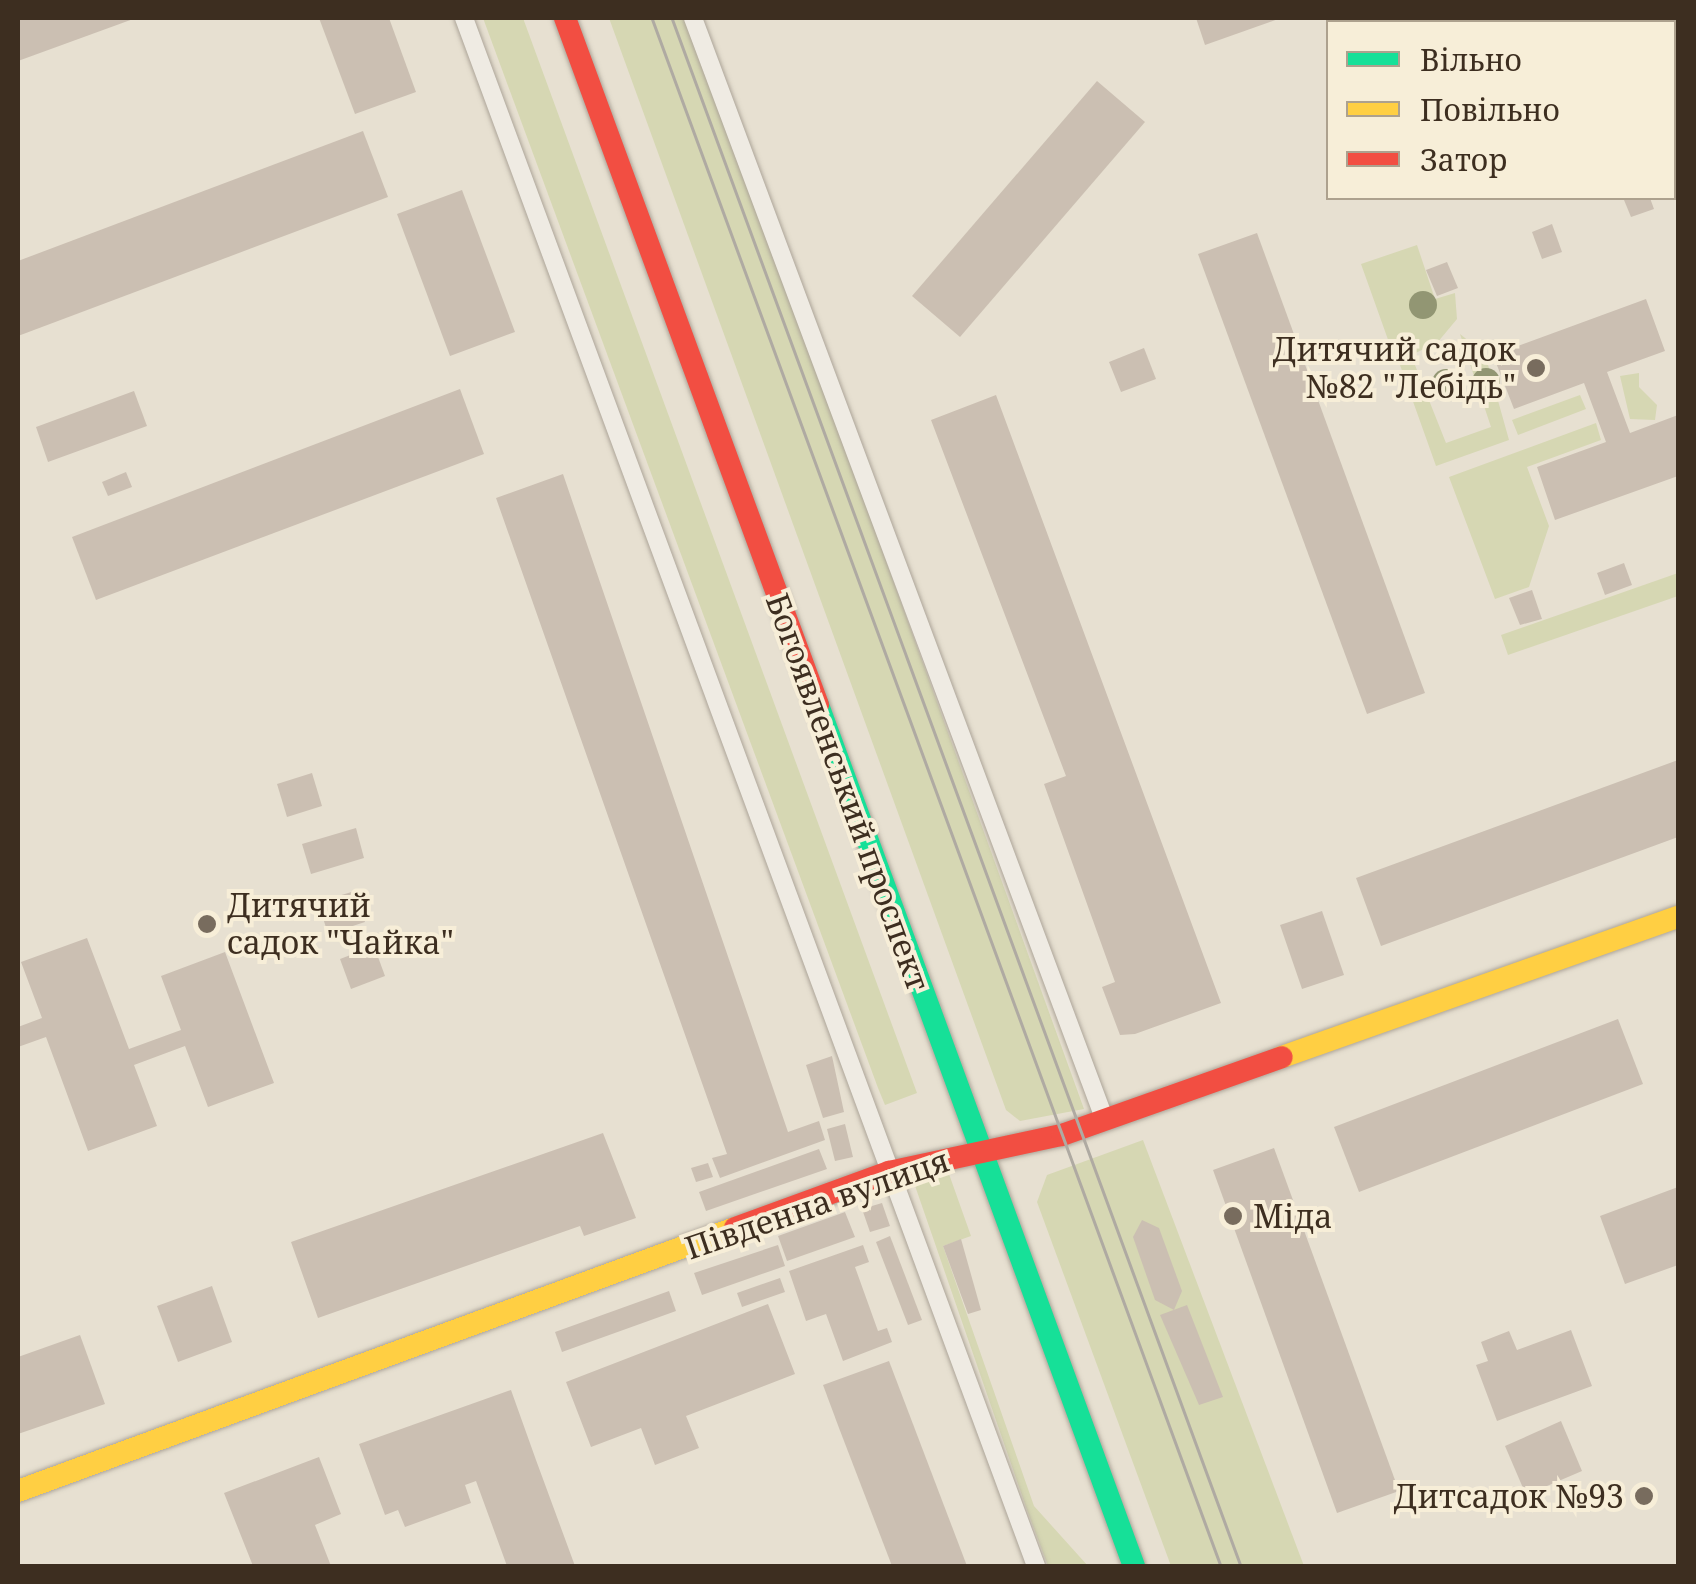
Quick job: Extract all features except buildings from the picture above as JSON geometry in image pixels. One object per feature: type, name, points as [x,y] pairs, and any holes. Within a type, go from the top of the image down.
[{"type":"street","name":"Богоявленський проспект","points":[[564,18],[1134,1566]]},
{"type":"street","name":"Південна вулиця","points":[[18,1491],[889,1172],[1104,1119],[1678,917]]},
{"type":"lane","points":[[464,18],[1036,1566]]},
{"type":"lane","points":[[693,18],[1104,1119]]},
{"type":"green space","points":[[483,18],[523,18],[917,1093],[885,1105],[878,1088]]},
{"type":"green space","points":[[609,18],[690,18],[1084,1109],[1020,1121],[1006,1110]]},
{"type":"green space","points":[[1417,245],[1435,299],[1455,293],[1457,319],[1437,343],[1396,362],[1361,264]]},
{"type":"green space","points":[[1460,334],[1485,354],[1509,440],[1436,466],[1400,365],[1413,360],[1446,443],[1491,427]]},
{"type":"green space","points":[[1639,373],[1639,387],[1657,405],[1655,420],[1630,419],[1620,376]]},
{"type":"green space","points":[[1580,395],[1586,409],[1518,435],[1512,420]]},
{"type":"green space","points":[[1596,423],[1601,440],[1527,467],[1549,526],[1529,587],[1495,599],[1449,477]]},
{"type":"green space","points":[[1678,573],[1678,596],[1508,655],[1501,635]]},
{"type":"green space","points":[[1143,1140],[1304,1566],[1171,1566],[1037,1202],[1047,1175]]},
{"type":"green space","points":[[949,1174],[971,1236],[943,1246],[1034,1506],[1088,1566],[1048,1566],[1027,1510],[912,1177]]},
{"type":"tram line","points":[[652,18],[1221,1566]]},
{"type":"tram line","points":[[672,18],[1241,1566]]},
{"type":"traffic: fast","points":[[818,705],[1134,1566]]},
{"type":"traffic: slow","points":[[1282,1057],[1678,917]]},
{"type":"traffic: slow","points":[[18,1491],[735,1228]]},
{"type":"traffic: jam","points":[[565,18],[818,705]]},
{"type":"traffic: jam","points":[[735,1228],[889,1172],[1062,1135],[1282,1057]]},
{"type":"place","name":"Дитячий садок №82 \"Лебідь\"","points":[[1536,368]]},
{"type":"place","name":"Дитячий садок \"Чайка\"","points":[[207,924]]},
{"type":"place","name":"Міда","points":[[1233,1216]]},
{"type":"place","name":"Дитсадок №93","points":[[1644,1496]]}]
